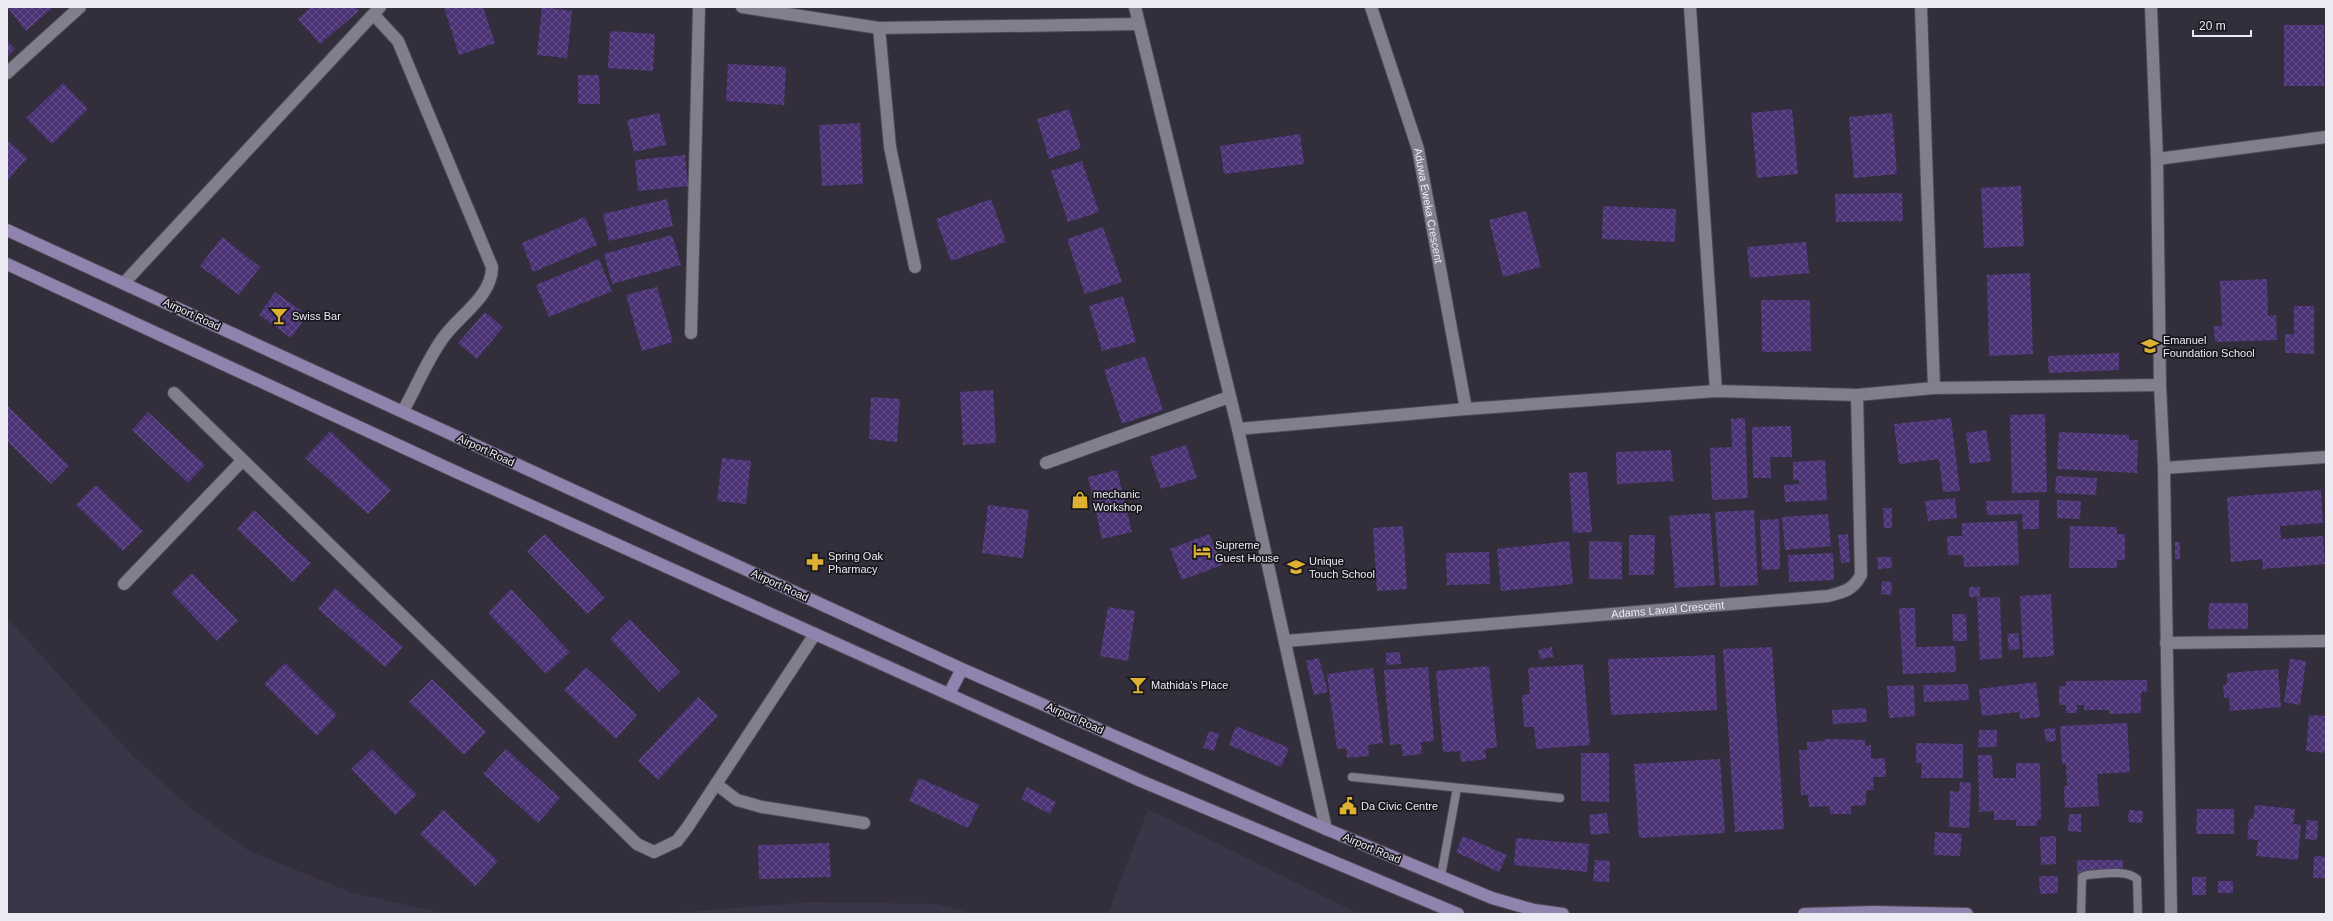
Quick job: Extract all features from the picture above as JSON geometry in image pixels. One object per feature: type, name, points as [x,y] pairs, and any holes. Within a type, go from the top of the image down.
[{"type":"main road","name":"Airport Road","points":[[7,230],[962,669],[1326,829],[1492,898],[1534,910],[1563,914]]},
{"type":"main road","points":[[7,264],[447,468],[1141,781],[1458,914]]},
{"type":"main road","points":[[949,694],[962,669]]},
{"type":"main road","points":[[1804,914],[1874,912],[1967,914]]},
{"type":"street","points":[[7,73],[80,7]]},
{"type":"street","points":[[691,333],[699,7]]},
{"type":"street","points":[[742,7],[879,28],[1138,24]]},
{"type":"street","points":[[1135,7],[1238,429],[1286,641],[1326,829]]},
{"type":"street","name":"Aduwa Eweka Crescent","points":[[1371,7],[1418,149],[1466,409]]},
{"type":"street","points":[[1690,7],[1716,392]]},
{"type":"street","points":[[1921,7],[1934,388]]},
{"type":"street","points":[[2151,7],[2157,159],[2160,385],[2164,468],[2171,914]]},
{"type":"street","points":[[124,283],[377,11],[398,42],[492,267],[492,278],[486,290],[443,338],[403,412]]},
{"type":"street","points":[[879,28],[890,147],[914,267]]},
{"type":"street","points":[[2157,159],[2326,137]]},
{"type":"street","points":[[1238,429],[1466,409],[1716,392],[1857,394],[1934,388],[2160,385]]},
{"type":"street","points":[[174,393],[636,844],[654,852],[677,841],[815,634]]},
{"type":"street","name":"Adams Lawal Crescent","points":[[1286,641],[1828,596],[1847,592],[1855,585],[1861,575],[1857,394]]},
{"type":"street","points":[[1046,463],[1229,397]]},
{"type":"street","points":[[2164,468],[2326,457]]},
{"type":"street","points":[[124,584],[243,460]]},
{"type":"street","points":[[2166,643],[2326,641]]},
{"type":"street","points":[[716,784],[737,800],[762,807],[864,823]]},
{"type":"lane","points":[[1352,777],[1560,798]]},
{"type":"lane","points":[[1440,876],[1457,788]]},
{"type":"lane","points":[[2081,914],[2082,878],[2086,875],[2125,874],[2133,875],[2137,878],[2138,914]]},
{"type":"shaded area","points":[[7,618],[133,756],[193,810],[249,851],[353,893],[447,914],[7,914]]},
{"type":"shaded area","points":[[1148,809],[1359,914],[1108,914]]},
{"type":"shaded area","points":[[812,902],[937,904],[974,914],[658,914]]},
{"type":"building","points":[[7,7],[51,7],[52,8],[26,31]]},
{"type":"building","points":[[311,7],[356,7],[359,11],[320,44],[298,19]]},
{"type":"building","points":[[444,7],[483,7],[495,43],[459,55]]},
{"type":"building","points":[[542,7],[572,11],[567,58],[537,55]]},
{"type":"building","points":[[2284,25],[2324,25],[2324,86],[2284,86]]},
{"type":"building","points":[[610,31],[655,34],[653,71],[608,68]]},
{"type":"building","points":[[7,41],[15,49],[7,57]]},
{"type":"building","points":[[728,64],[786,67],[784,105],[726,101]]},
{"type":"building","points":[[578,75],[599,75],[600,104],[578,104]]},
{"type":"building","points":[[63,83],[88,109],[52,144],[26,118]]},
{"type":"building","points":[[1069,109],[1081,148],[1049,159],[1037,119]]},
{"type":"building","points":[[1792,109],[1798,174],[1757,178],[1751,113]]},
{"type":"building","points":[[659,113],[666,145],[634,152],[627,120]]},
{"type":"building","points":[[1892,113],[1897,174],[1854,178],[1849,117]]},
{"type":"building","points":[[860,123],[863,184],[822,186],[819,125]]},
{"type":"building","points":[[1300,134],[1304,164],[1224,174],[1220,146]]},
{"type":"building","points":[[7,140],[27,158],[7,181]]},
{"type":"building","points":[[685,155],[688,186],[638,191],[635,160]]},
{"type":"building","points":[[1082,161],[1099,212],[1068,222],[1051,171]]},
{"type":"building","points":[[2021,186],[2024,246],[1984,248],[1981,188]]},
{"type":"building","points":[[1902,193],[1903,221],[1836,222],[1835,194]]},
{"type":"building","points":[[667,199],[673,226],[609,241],[603,214]]},
{"type":"building","points":[[991,199],[1006,242],[951,261],[936,219]]},
{"type":"building","points":[[1603,206],[1676,209],[1675,242],[1602,239]]},
{"type":"building","points":[[1526,211],[1541,267],[1503,277],[1489,220]]},
{"type":"building","points":[[585,217],[597,245],[533,272],[522,243]]},
{"type":"building","points":[[1103,227],[1122,282],[1085,294],[1067,239]]},
{"type":"building","points":[[672,235],[681,265],[612,284],[604,254]]},
{"type":"building","points":[[222,237],[260,267],[239,295],[200,266]]},
{"type":"building","points":[[1806,242],[1809,273],[1750,278],[1747,247]]},
{"type":"building","points":[[599,259],[612,291],[549,317],[536,285]]},
{"type":"building","points":[[2030,273],[2033,354],[1989,356],[1987,275]]},
{"type":"building","points":[[2267,279],[2268,316],[2276,315],[2277,340],[2215,342],[2214,326],[2222,326],[2220,281]]},
{"type":"building","points":[[657,287],[673,342],[642,351],[626,295]]},
{"type":"building","points":[[275,292],[307,315],[291,338],[259,315]]},
{"type":"building","points":[[1123,296],[1136,342],[1102,351],[1089,306]]},
{"type":"building","points":[[1761,300],[1810,300],[1811,351],[1762,352]]},
{"type":"building","points":[[2294,306],[2314,306],[2314,354],[2285,353],[2285,334],[2294,334]]},
{"type":"building","points":[[485,312],[503,327],[477,359],[458,343]]},
{"type":"building","points":[[2119,353],[2119,370],[2049,373],[2048,356]]},
{"type":"building","points":[[1145,356],[1163,410],[1122,424],[1104,370]]},
{"type":"building","points":[[993,390],[996,443],[963,445],[960,392]]},
{"type":"building","points":[[871,397],[900,399],[897,442],[869,439]]},
{"type":"building","points":[[7,405],[69,466],[51,484],[7,441]]},
{"type":"building","points":[[148,412],[205,465],[188,483],[132,430]]},
{"type":"building","points":[[2045,414],[2047,492],[2012,493],[2010,415]]},
{"type":"building","points":[[1745,418],[1748,498],[1712,500],[1710,448],[1732,447],[1731,419]]},
{"type":"building","points":[[1951,418],[1960,491],[1943,492],[1939,459],[1899,464],[1894,424]]},
{"type":"building","points":[[1791,426],[1792,457],[1770,457],[1771,478],[1753,478],[1752,427]]},
{"type":"building","points":[[1986,430],[1991,461],[1970,464],[1966,433]]},
{"type":"building","points":[[330,431],[391,490],[368,514],[305,458]]},
{"type":"building","points":[[2059,432],[2129,435],[2129,440],[2138,440],[2137,473],[2057,469]]},
{"type":"building","points":[[1186,445],[1197,478],[1161,489],[1150,457]]},
{"type":"building","points":[[1671,450],[1673,481],[1617,484],[1616,452]]},
{"type":"building","points":[[722,458],[751,461],[746,504],[717,501]]},
{"type":"building","points":[[1825,460],[1827,500],[1785,502],[1784,485],[1799,484],[1799,480],[1793,480],[1793,462]]},
{"type":"building","points":[[1117,470],[1132,532],[1102,539],[1088,477]]},
{"type":"building","points":[[1587,472],[1592,532],[1573,533],[1569,473]]},
{"type":"building","points":[[2056,476],[2097,478],[2096,495],[2055,493]]},
{"type":"building","points":[[96,485],[143,531],[123,551],[76,505]]},
{"type":"building","points":[[2321,490],[2323,523],[2280,526],[2281,539],[2323,536],[2325,564],[2263,569],[2262,559],[2231,562],[2227,497]]},
{"type":"building","points":[[1955,498],[1957,518],[1928,521],[1925,501]]},
{"type":"building","points":[[2039,500],[2039,529],[2023,529],[2022,514],[1987,515],[1986,501]]},
{"type":"building","points":[[2057,500],[2081,501],[2080,519],[2057,518]]},
{"type":"building","points":[[988,505],[1029,510],[1023,558],[982,553]]},
{"type":"building","points":[[1883,508],[1892,508],[1892,528],[1884,528]]},
{"type":"building","points":[[254,510],[311,563],[293,582],[237,529]]},
{"type":"building","points":[[1754,510],[1758,585],[1720,587],[1715,512]]},
{"type":"building","points":[[1710,513],[1715,585],[1675,588],[1669,516]]},
{"type":"building","points":[[1828,514],[1831,546],[1785,550],[1782,517]]},
{"type":"building","points":[[1779,519],[1780,569],[1762,570],[1760,520]]},
{"type":"building","points":[[2017,521],[2019,565],[1964,567],[1963,555],[1948,555],[1947,536],[1962,536],[1962,523]]},
{"type":"building","points":[[1403,526],[1407,589],[1377,591],[1373,528]]},
{"type":"building","points":[[2070,526],[2117,527],[2117,534],[2125,534],[2125,560],[2117,560],[2117,568],[2069,568]]},
{"type":"building","points":[[545,534],[605,598],[587,614],[527,551]]},
{"type":"building","points":[[1209,534],[1222,565],[1182,580],[1170,549]]},
{"type":"building","points":[[1848,534],[1850,562],[1841,563],[1838,535]]},
{"type":"building","points":[[1629,535],[1655,535],[1654,575],[1629,575]]},
{"type":"building","points":[[1569,541],[1573,584],[1501,591],[1497,549]]},
{"type":"building","points":[[1589,541],[1622,542],[1622,579],[1589,579]]},
{"type":"building","points":[[2175,542],[2180,542],[2180,559],[2175,559]]},
{"type":"building","points":[[1489,552],[1490,584],[1447,585],[1446,553]]},
{"type":"building","points":[[1833,553],[1834,580],[1789,582],[1788,555]]},
{"type":"building","points":[[1877,557],[1891,557],[1892,568],[1878,569]]},
{"type":"building","points":[[192,573],[238,621],[217,641],[171,593]]},
{"type":"building","points":[[1882,581],[1892,582],[1891,595],[1881,594]]},
{"type":"building","points":[[1969,587],[1980,587],[1980,597],[1969,597]]},
{"type":"building","points":[[335,588],[403,647],[385,667],[318,609]]},
{"type":"building","points":[[511,589],[570,652],[546,674],[488,613]]},
{"type":"building","points":[[2051,594],[2054,656],[2023,658],[2020,596]]},
{"type":"building","points":[[2000,597],[2002,658],[1980,660],[1977,598]]},
{"type":"building","points":[[2209,603],[2248,603],[2248,629],[2208,629]]},
{"type":"building","points":[[1108,607],[1135,611],[1128,661],[1100,656]]},
{"type":"building","points":[[1899,608],[1915,608],[1916,647],[1955,646],[1956,672],[1903,674]]},
{"type":"building","points":[[1952,614],[1966,614],[1967,641],[1953,641]]},
{"type":"building","points":[[630,619],[680,672],[659,692],[610,639]]},
{"type":"building","points":[[2018,633],[2020,649],[2009,650],[2007,634]]},
{"type":"building","points":[[1552,647],[1553,657],[1540,659],[1538,650]]},
{"type":"building","points":[[1772,647],[1784,829],[1735,832],[1723,649]]},
{"type":"building","points":[[1400,652],[1401,664],[1386,665],[1386,653]]},
{"type":"building","points":[[1715,655],[1717,710],[1611,715],[1608,659]]},
{"type":"building","points":[[1319,658],[1328,692],[1314,695],[1306,661]]},
{"type":"building","points":[[2290,659],[2306,661],[2300,705],[2284,702]]},
{"type":"building","points":[[285,663],[337,715],[317,736],[264,684]]},
{"type":"building","points":[[1583,664],[1590,745],[1536,749],[1534,727],[1524,727],[1522,695],[1530,694],[1528,668]]},
{"type":"building","points":[[1489,666],[1497,747],[1485,749],[1486,759],[1461,762],[1460,751],[1443,752],[1436,671]]},
{"type":"building","points":[[586,667],[637,715],[616,739],[564,690]]},
{"type":"building","points":[[1428,667],[1434,741],[1421,742],[1422,754],[1403,756],[1401,744],[1390,745],[1384,670]]},
{"type":"building","points":[[1373,668],[1383,743],[1368,745],[1369,756],[1347,758],[1346,748],[1337,749],[1327,674]]},
{"type":"building","points":[[2278,669],[2281,707],[2230,711],[2229,698],[2224,698],[2223,685],[2227,684],[2227,673]]},
{"type":"building","points":[[432,679],[486,732],[464,755],[409,702]]},
{"type":"building","points":[[2147,680],[2147,692],[2141,692],[2141,713],[2109,714],[2109,710],[2084,710],[2084,705],[2077,705],[2077,713],[2066,713],[2066,705],[2059,705],[2059,686],[2066,686],[2066,681]]},
{"type":"building","points":[[2036,682],[2040,717],[2020,719],[2019,712],[1982,716],[1979,689]]},
{"type":"building","points":[[1968,684],[1969,700],[1924,702],[1923,685]]},
{"type":"building","points":[[1914,685],[1915,716],[1889,718],[1887,686]]},
{"type":"building","points":[[698,697],[718,716],[658,780],[638,761]]},
{"type":"building","points":[[1866,708],[1867,722],[1833,724],[1832,710]]},
{"type":"building","points":[[2309,715],[2326,716],[2326,753],[2306,751]]},
{"type":"building","points":[[2127,723],[2130,772],[2097,774],[2099,806],[2065,808],[2064,786],[2067,786],[2066,764],[2062,764],[2060,726]]},
{"type":"building","points":[[1236,726],[1289,748],[1281,767],[1229,745]]},
{"type":"building","points":[[2055,728],[2056,741],[2046,742],[2044,729]]},
{"type":"building","points":[[1979,730],[1997,730],[1997,747],[1978,747]]},
{"type":"building","points":[[1209,731],[1219,734],[1214,751],[1203,748]]},
{"type":"building","points":[[1825,739],[1865,740],[1865,746],[1871,745],[1871,759],[1885,758],[1886,777],[1873,777],[1874,790],[1866,790],[1866,805],[1851,806],[1851,814],[1830,814],[1830,806],[1809,807],[1808,795],[1801,795],[1799,750],[1807,750],[1807,742],[1825,741]]},
{"type":"building","points":[[1916,743],[1963,744],[1963,778],[1921,778],[1922,763],[1916,763]]},
{"type":"building","points":[[372,749],[417,795],[395,815],[351,769]]},
{"type":"building","points":[[506,749],[560,798],[538,823],[483,774]]},
{"type":"building","points":[[1581,753],[1609,753],[1609,802],[1581,801]]},
{"type":"building","points":[[1978,755],[1992,755],[1993,778],[2016,778],[2016,763],[2040,763],[2041,820],[2037,820],[2037,826],[2016,826],[2016,820],[1994,820],[1994,811],[1979,812]]},
{"type":"building","points":[[1720,759],[1725,833],[1639,838],[1634,764]]},
{"type":"building","points":[[919,778],[979,805],[968,828],[909,801]]},
{"type":"building","points":[[1960,782],[1971,783],[1969,828],[1949,827],[1950,791],[1959,792]]},
{"type":"building","points":[[1027,787],[1056,802],[1050,814],[1021,799]]},
{"type":"building","points":[[2255,805],[2295,809],[2293,824],[2301,825],[2298,860],[2256,856],[2258,840],[2247,839],[2249,819],[2253,819]]},
{"type":"building","points":[[2197,809],[2234,809],[2234,834],[2196,834]]},
{"type":"building","points":[[443,810],[498,861],[475,886],[420,834]]},
{"type":"building","points":[[2129,810],[2143,811],[2142,823],[2128,822]]},
{"type":"building","points":[[1607,813],[1609,833],[1591,835],[1589,815]]},
{"type":"building","points":[[2069,814],[2081,814],[2081,832],[2068,831]]},
{"type":"building","points":[[2307,820],[2318,821],[2317,840],[2305,839]]},
{"type":"building","points":[[1935,832],[1962,834],[1960,856],[1934,855]]},
{"type":"building","points":[[1463,836],[1507,855],[1499,872],[1456,852]]},
{"type":"building","points":[[2056,836],[2056,864],[2041,865],[2040,837]]},
{"type":"building","points":[[1516,838],[1589,844],[1587,872],[1514,865]]},
{"type":"building","points":[[829,843],[831,877],[759,879],[758,845]]},
{"type":"building","points":[[2314,856],[2326,857],[2326,878],[2313,878]]},
{"type":"building","points":[[1595,860],[1610,861],[1609,882],[1593,881]]},
{"type":"building","points":[[2077,860],[2123,860],[2123,877],[2077,877]]},
{"type":"building","points":[[2039,876],[2058,876],[2058,893],[2040,894]]},
{"type":"building","points":[[2192,877],[2206,877],[2206,895],[2192,895]]},
{"type":"building","points":[[2218,881],[2233,881],[2233,893],[2218,893]]},
{"type":"place","name":"Swiss Bar","points":[[279,316]]},
{"type":"place","name":"Emanuel Foundation School","points":[[2150,346]]},
{"type":"place","name":"mechanic Workshop","points":[[1080,500]]},
{"type":"place","name":"Supreme Guest House","points":[[1202,551]]},
{"type":"place","name":"Spring Oak Pharmacy","points":[[815,562]]},
{"type":"place","name":"Unique Touch School","points":[[1296,567]]},
{"type":"place","name":"Mathida's Place","points":[[1138,685]]},
{"type":"place","name":"Da Civic Centre","points":[[1348,806]]}]
